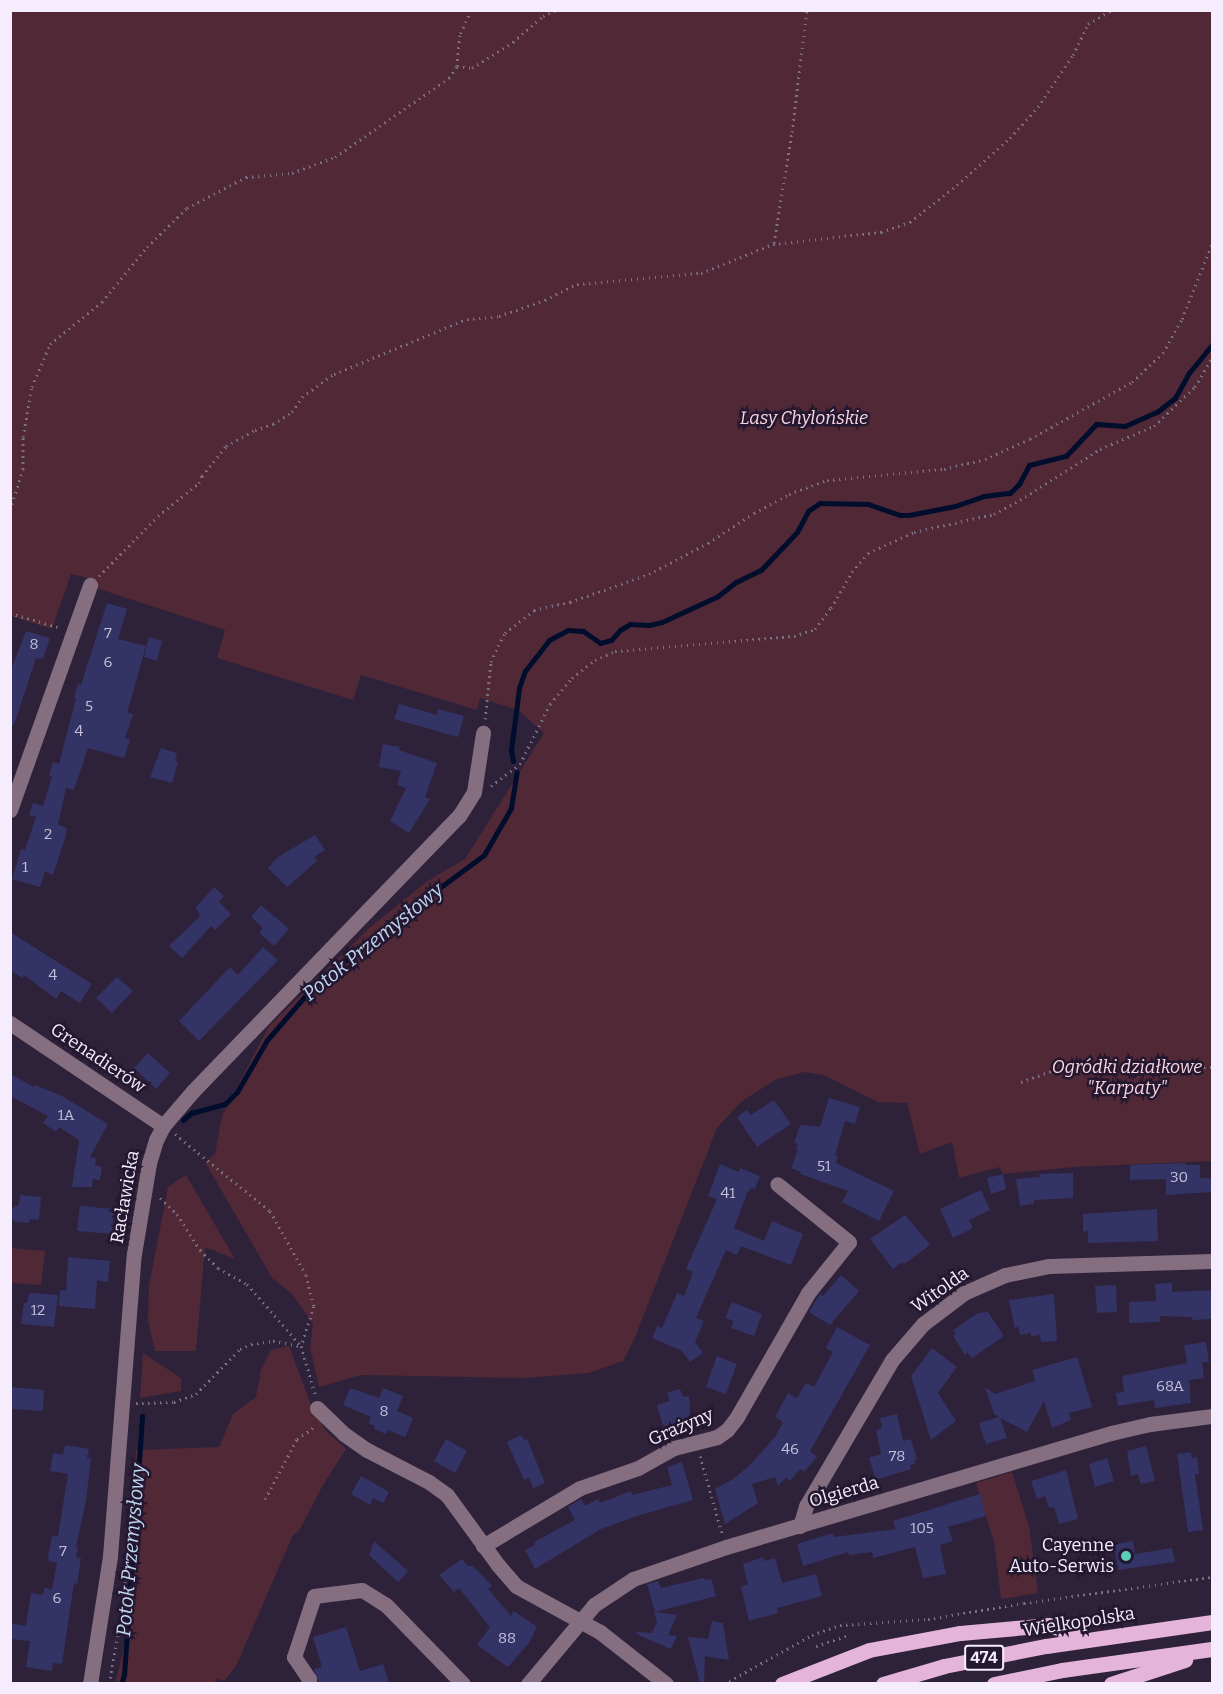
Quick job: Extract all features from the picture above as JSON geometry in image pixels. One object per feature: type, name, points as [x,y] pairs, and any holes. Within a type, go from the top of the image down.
[{"type":"main road","name":"Wielkopolska","points":[[883,1683],[944,1666],[1087,1638],[1212,1622]]},
{"type":"main road","points":[[782,1683],[869,1650],[960,1633],[1049,1625],[1087,1638]]},
{"type":"main road","points":[[1111,1683],[1212,1650]]},
{"type":"main road","name":"474","points":[[994,1683],[1062,1670],[1212,1650]]},
{"type":"street","points":[[10,810],[90,585]]},
{"type":"street","name":"Racławicka","points":[[90,1683],[110,1556],[134,1254],[148,1163],[163,1126],[193,1091],[459,816],[474,792],[483,733]]},
{"type":"street","name":"Grenadierów","points":[[10,1023],[163,1126]]},
{"type":"street","name":"Grażyny","points":[[483,1546],[580,1488],[638,1467],[674,1448],[717,1437],[737,1417],[808,1293],[849,1242],[777,1184]]},
{"type":"street","name":"Witolda","points":[[800,1526],[806,1506],[892,1360],[923,1324],[964,1293],[1005,1275],[1028,1269],[1212,1261]]},
{"type":"street","points":[[317,1408],[367,1450],[429,1482],[447,1495],[462,1513],[483,1546],[516,1586],[600,1632],[666,1683]]},
{"type":"street","name":"Olgierda","points":[[528,1683],[594,1605],[633,1579],[800,1526],[1111,1433],[1150,1424],[1212,1416]]},
{"type":"street","points":[[309,1683],[309,1679],[294,1657],[314,1596],[362,1590],[386,1605],[463,1683]]},
{"type":"path","points":[[10,510],[23,469],[24,437],[32,387],[50,344],[102,302],[147,247],[187,208],[246,177],[292,173],[335,158],[449,78],[457,66],[460,35],[471,10]]},
{"type":"path","points":[[457,66],[472,68],[513,42],[543,16],[556,10]]},
{"type":"path","points":[[773,244],[792,132],[807,10]]},
{"type":"path","points":[[90,585],[112,566],[159,516],[200,483],[202,476],[226,446],[255,430],[273,424],[291,412],[302,398],[334,374],[467,319],[500,316],[545,300],[577,284],[701,273],[773,244],[881,232],[910,222],[957,185],[1010,138],[1038,107],[1073,55],[1088,24],[1111,10]]},
{"type":"path","points":[[483,733],[491,662],[505,633],[522,617],[534,610],[570,602],[649,574],[708,543],[763,508],[827,480],[944,468],[985,459],[1030,439],[1132,382],[1163,353],[1182,319],[1212,244]]},
{"type":"path","points":[[474,792],[493,785],[520,764],[550,704],[572,678],[595,660],[615,651],[794,636],[815,629],[831,608],[852,572],[868,553],[914,532],[994,513],[1020,500],[1100,449],[1154,426],[1195,387],[1212,358]]},
{"type":"path","points":[[10,613],[74,632]]},
{"type":"path","points":[[1021,1082],[1060,1068],[1212,1067]]},
{"type":"path","points":[[163,1126],[270,1210],[306,1275],[314,1306],[302,1346]]},
{"type":"path","points":[[144,1187],[177,1214],[200,1251],[218,1268],[247,1284],[302,1346],[317,1408]]},
{"type":"path","points":[[122,1403],[174,1402],[196,1394],[240,1348],[252,1344],[273,1341],[302,1346]]},
{"type":"path","points":[[265,1499],[297,1440],[314,1428],[331,1422]]},
{"type":"path","points":[[696,1443],[720,1524]]},
{"type":"path","points":[[724,1683],[812,1635],[840,1625],[928,1619],[1212,1577]]},
{"type":"path","points":[[816,1647],[849,1635]]},
{"type":"green space","name":"Lasy Chylońskie","points":[[11,11],[1212,11],[1212,1161],[1074,1167],[1003,1174],[999,1167],[959,1178],[952,1142],[920,1154],[907,1103],[878,1102],[824,1075],[804,1072],[775,1080],[741,1102],[717,1128],[634,1340],[623,1361],[589,1373],[525,1378],[361,1375],[319,1387],[310,1347],[313,1324],[292,1294],[272,1278],[205,1162],[215,1154],[222,1116],[269,1026],[368,929],[426,882],[465,859],[544,733],[518,710],[480,698],[477,710],[361,675],[353,700],[217,658],[225,630],[96,588],[98,581],[71,574],[52,629],[11,616]]},
{"type":"green space","points":[[186,1175],[235,1259],[205,1247],[196,1351],[155,1351],[148,1320],[149,1286],[168,1187]]},
{"type":"green space","points":[[10,1248],[45,1251],[41,1285],[11,1283]]},
{"type":"green space","points":[[289,1346],[313,1410],[326,1431],[346,1449],[323,1485],[299,1531],[293,1535],[236,1666],[224,1681],[217,1678],[214,1683],[115,1684],[129,1627],[136,1450],[219,1447],[233,1414],[256,1397],[261,1370],[271,1350]]},
{"type":"green space","points":[[143,1353],[181,1378],[181,1391],[140,1398]]},
{"type":"green space","points":[[1012,1472],[1029,1526],[1038,1593],[1001,1599],[994,1542],[976,1483]]},
{"type":"building","points":[[107,603],[127,609],[118,639],[146,646],[127,713],[133,714],[125,738],[130,740],[124,758],[88,748],[74,790],[66,788],[58,825],[67,828],[66,835],[53,875],[45,871],[40,887],[12,879],[21,849],[25,850],[36,817],[29,815],[33,803],[43,806],[52,777],[49,776],[53,762],[59,764],[76,698],[74,697],[78,684],[81,685]]},
{"type":"building","points":[[26,631],[50,638],[43,659],[36,658],[14,725],[10,725],[10,672]]},
{"type":"building","points":[[149,637],[162,641],[157,661],[144,657]]},
{"type":"building","points":[[399,704],[437,715],[438,709],[464,716],[458,737],[394,719]]},
{"type":"building","points":[[383,744],[400,747],[399,750],[437,763],[425,797],[430,799],[409,833],[390,821],[406,788],[397,785],[401,771],[379,767]]},
{"type":"building","points":[[161,748],[177,753],[175,761],[178,762],[172,783],[150,777]]},
{"type":"building","points":[[315,835],[325,850],[314,857],[317,861],[287,887],[268,868],[278,857]]},
{"type":"building","points":[[214,887],[224,896],[219,902],[231,914],[215,930],[211,926],[182,958],[169,946],[200,916],[196,907]]},
{"type":"building","points":[[261,905],[289,929],[274,946],[259,933],[263,928],[251,917]]},
{"type":"building","points":[[10,932],[92,984],[80,1003],[61,991],[56,999],[24,975],[22,978],[10,970]]},
{"type":"building","points":[[263,947],[278,960],[199,1041],[179,1021],[230,967],[238,975]]},
{"type":"building","points":[[117,977],[133,991],[112,1013],[96,998]]},
{"type":"building","points":[[148,1053],[170,1073],[156,1089],[134,1068]]},
{"type":"building","points":[[10,1074],[34,1087],[35,1085],[62,1096],[108,1124],[90,1157],[96,1158],[95,1165],[102,1167],[100,1180],[93,1179],[92,1187],[72,1187],[79,1140],[59,1127],[56,1132],[43,1123],[48,1116],[10,1096]]},
{"type":"building","points":[[829,1098],[860,1107],[855,1124],[845,1121],[835,1155],[838,1156],[836,1163],[894,1191],[879,1221],[842,1202],[848,1191],[800,1174],[801,1172],[791,1168],[798,1150],[796,1149],[798,1144],[794,1143],[800,1125],[820,1127]]},
{"type":"building","points":[[774,1100],[791,1124],[757,1147],[737,1117],[747,1110],[751,1115]]},
{"type":"building","points":[[1185,1163],[1186,1165],[1200,1165],[1200,1178],[1212,1178],[1212,1192],[1166,1195],[1166,1179],[1130,1180],[1130,1165]]},
{"type":"building","points":[[720,1164],[739,1172],[740,1168],[760,1176],[755,1189],[751,1188],[747,1193],[734,1228],[764,1241],[772,1221],[803,1234],[791,1265],[741,1246],[737,1255],[726,1250],[696,1318],[704,1321],[695,1342],[703,1353],[690,1362],[682,1351],[652,1338],[657,1326],[662,1328],[677,1293],[684,1296],[693,1272],[686,1269],[717,1199],[708,1196]]},
{"type":"building","points":[[1073,1173],[1073,1198],[1034,1200],[1034,1204],[1020,1206],[1016,1179],[1040,1177],[1039,1174]]},
{"type":"building","points":[[1003,1174],[1006,1189],[991,1194],[987,1178]]},
{"type":"building","points":[[981,1190],[990,1210],[969,1220],[973,1228],[953,1238],[940,1209]]},
{"type":"building","points":[[20,1195],[41,1197],[39,1220],[30,1219],[29,1223],[16,1222],[10,1218],[10,1210],[19,1204]]},
{"type":"building","points":[[80,1206],[114,1209],[112,1234],[77,1231]]},
{"type":"building","points":[[1157,1209],[1158,1241],[1088,1243],[1088,1231],[1083,1232],[1083,1214]]},
{"type":"building","points":[[905,1215],[930,1245],[893,1269],[870,1239]]},
{"type":"building","points":[[68,1257],[110,1261],[108,1282],[97,1280],[95,1309],[59,1306],[60,1290],[66,1291]]},
{"type":"building","points":[[841,1275],[859,1291],[830,1325],[809,1312],[820,1294],[823,1296]]},
{"type":"building","points":[[1172,1283],[1172,1292],[1212,1290],[1212,1319],[1192,1320],[1192,1317],[1160,1316],[1160,1322],[1129,1323],[1129,1302],[1156,1301],[1155,1284]]},
{"type":"building","points":[[1116,1285],[1117,1312],[1097,1313],[1095,1286]]},
{"type":"building","points":[[29,1293],[58,1295],[54,1327],[21,1324],[24,1303],[27,1303]]},
{"type":"building","points":[[1054,1294],[1057,1341],[1041,1342],[1040,1335],[1031,1337],[1031,1333],[1020,1335],[1018,1326],[1015,1329],[1009,1300]]},
{"type":"building","points":[[732,1302],[762,1314],[754,1336],[731,1328],[734,1321],[725,1318]]},
{"type":"building","points":[[988,1312],[1004,1336],[972,1358],[967,1352],[965,1355],[953,1336],[956,1334],[953,1330],[978,1313]]},
{"type":"building","points":[[837,1327],[870,1345],[810,1451],[817,1457],[804,1472],[800,1469],[790,1481],[786,1478],[778,1486],[775,1477],[752,1484],[758,1503],[725,1524],[715,1489],[732,1480],[750,1465],[775,1437],[783,1422],[775,1417],[788,1393],[797,1398],[806,1383],[814,1387],[833,1352],[826,1348]]},
{"type":"building","points":[[1206,1342],[1209,1362],[1202,1362],[1204,1378],[1189,1380],[1191,1403],[1155,1408],[1154,1400],[1118,1406],[1116,1393],[1124,1392],[1122,1376],[1187,1363],[1184,1345]]},
{"type":"building","points":[[932,1348],[957,1367],[938,1393],[956,1421],[931,1440],[911,1376]]},
{"type":"building","points":[[717,1356],[737,1364],[726,1394],[706,1387]]},
{"type":"building","points":[[1077,1357],[1092,1407],[1069,1413],[1071,1420],[1052,1428],[1044,1401],[1027,1432],[1000,1418],[1007,1438],[986,1444],[979,1423],[999,1417],[994,1414],[985,1387],[995,1394],[1035,1381],[1032,1370]]},
{"type":"building","points":[[10,1387],[44,1390],[43,1411],[10,1409]]},
{"type":"building","points":[[350,1388],[379,1398],[383,1388],[403,1396],[397,1411],[413,1418],[405,1437],[388,1430],[386,1434],[374,1429],[375,1426],[368,1423],[371,1417],[343,1405]]},
{"type":"building","points":[[680,1389],[683,1397],[689,1396],[691,1421],[663,1426],[657,1405],[670,1401],[667,1393]]},
{"type":"building","points":[[897,1414],[903,1441],[911,1439],[917,1459],[914,1460],[915,1464],[910,1465],[911,1469],[876,1480],[869,1458],[881,1454],[876,1430],[882,1428],[880,1418]]},
{"type":"building","points":[[521,1435],[524,1440],[527,1439],[545,1483],[533,1488],[529,1478],[524,1480],[507,1442]]},
{"type":"building","points":[[446,1439],[467,1451],[455,1473],[434,1461]]},
{"type":"building","points":[[65,1445],[89,1449],[87,1458],[91,1458],[86,1500],[76,1547],[78,1548],[76,1557],[81,1558],[77,1584],[74,1583],[62,1664],[53,1663],[52,1671],[26,1667],[30,1641],[10,1639],[10,1623],[26,1626],[31,1593],[43,1595],[44,1588],[52,1589],[57,1563],[49,1561],[48,1556],[52,1536],[58,1536],[68,1474],[50,1471],[53,1453],[63,1455]]},
{"type":"building","points":[[1146,1446],[1155,1481],[1141,1484],[1138,1474],[1131,1476],[1127,1451]]},
{"type":"building","points":[[1191,1452],[1192,1458],[1197,1457],[1199,1474],[1195,1474],[1203,1530],[1188,1532],[1177,1454]]},
{"type":"building","points":[[1107,1458],[1114,1481],[1095,1487],[1089,1464]]},
{"type":"building","points":[[682,1462],[693,1500],[601,1529],[535,1569],[525,1550],[535,1545],[534,1542],[575,1520],[568,1507],[581,1499],[585,1506],[598,1499],[600,1503],[631,1491],[632,1495],[672,1485],[667,1467]]},
{"type":"building","points":[[1066,1470],[1078,1519],[1059,1524],[1054,1507],[1049,1508],[1045,1496],[1037,1499],[1031,1481]]},
{"type":"building","points":[[361,1476],[389,1492],[383,1503],[373,1498],[370,1505],[351,1494]]},
{"type":"building","points":[[980,1494],[986,1516],[948,1527],[953,1541],[940,1545],[946,1574],[923,1578],[915,1547],[873,1558],[872,1552],[849,1555],[848,1552],[803,1566],[797,1544],[833,1533],[834,1537],[896,1529],[893,1521]]},
{"type":"building","points":[[374,1541],[408,1571],[398,1582],[369,1555]]},
{"type":"building","points":[[1133,1541],[1135,1554],[1172,1548],[1175,1562],[1118,1570],[1114,1544]]},
{"type":"building","points":[[763,1557],[764,1561],[775,1558],[782,1583],[816,1574],[822,1596],[777,1608],[778,1613],[749,1621],[741,1586],[748,1585],[743,1564]]},
{"type":"building","points":[[462,1559],[468,1566],[473,1566],[492,1586],[488,1589],[511,1616],[514,1611],[537,1627],[529,1643],[508,1667],[477,1645],[490,1627],[459,1588],[454,1592],[439,1575]]},
{"type":"building","points":[[704,1578],[705,1580],[711,1579],[716,1596],[655,1612],[647,1584],[658,1581],[661,1588]]},
{"type":"building","points":[[654,1612],[677,1615],[668,1635],[677,1636],[671,1649],[636,1634],[637,1632],[652,1633],[657,1622]]},
{"type":"building","points":[[712,1621],[723,1623],[729,1660],[705,1656],[704,1683],[700,1683],[688,1637],[708,1639]]},
{"type":"building","points":[[346,1627],[360,1671],[383,1664],[389,1683],[319,1683],[314,1669],[322,1667],[313,1637]]},
{"type":"waterway","name":"Potok Przemysłowy","points":[[513,761],[511,750],[519,688],[525,671],[549,640],[568,630],[583,631],[600,643],[611,640],[620,630],[630,624],[649,625],[662,622],[718,596],[736,582],[761,570],[797,532],[808,511],[820,503],[868,504],[900,515],[909,515],[955,506],[984,496],[1010,493],[1019,484],[1029,465],[1066,456],[1096,424],[1125,426],[1157,412],[1175,398],[1189,373],[1212,345]]},
{"type":"waterway","name":"Potok Przemysłowy","points":[[183,1120],[191,1113],[225,1104],[237,1092],[267,1040],[312,988],[385,928],[484,855],[511,808],[517,772]]},
{"type":"waterway","name":"Potok Przemysłowy","points":[[121,1684],[124,1675],[142,1416]]},
{"type":"place","name":"Cayenne Auto-Serwis","points":[[1126,1556]]},
{"type":"park label","name":"Ogródki działkowe \"Karpaty\"","points":[[1127,1078]]}]
